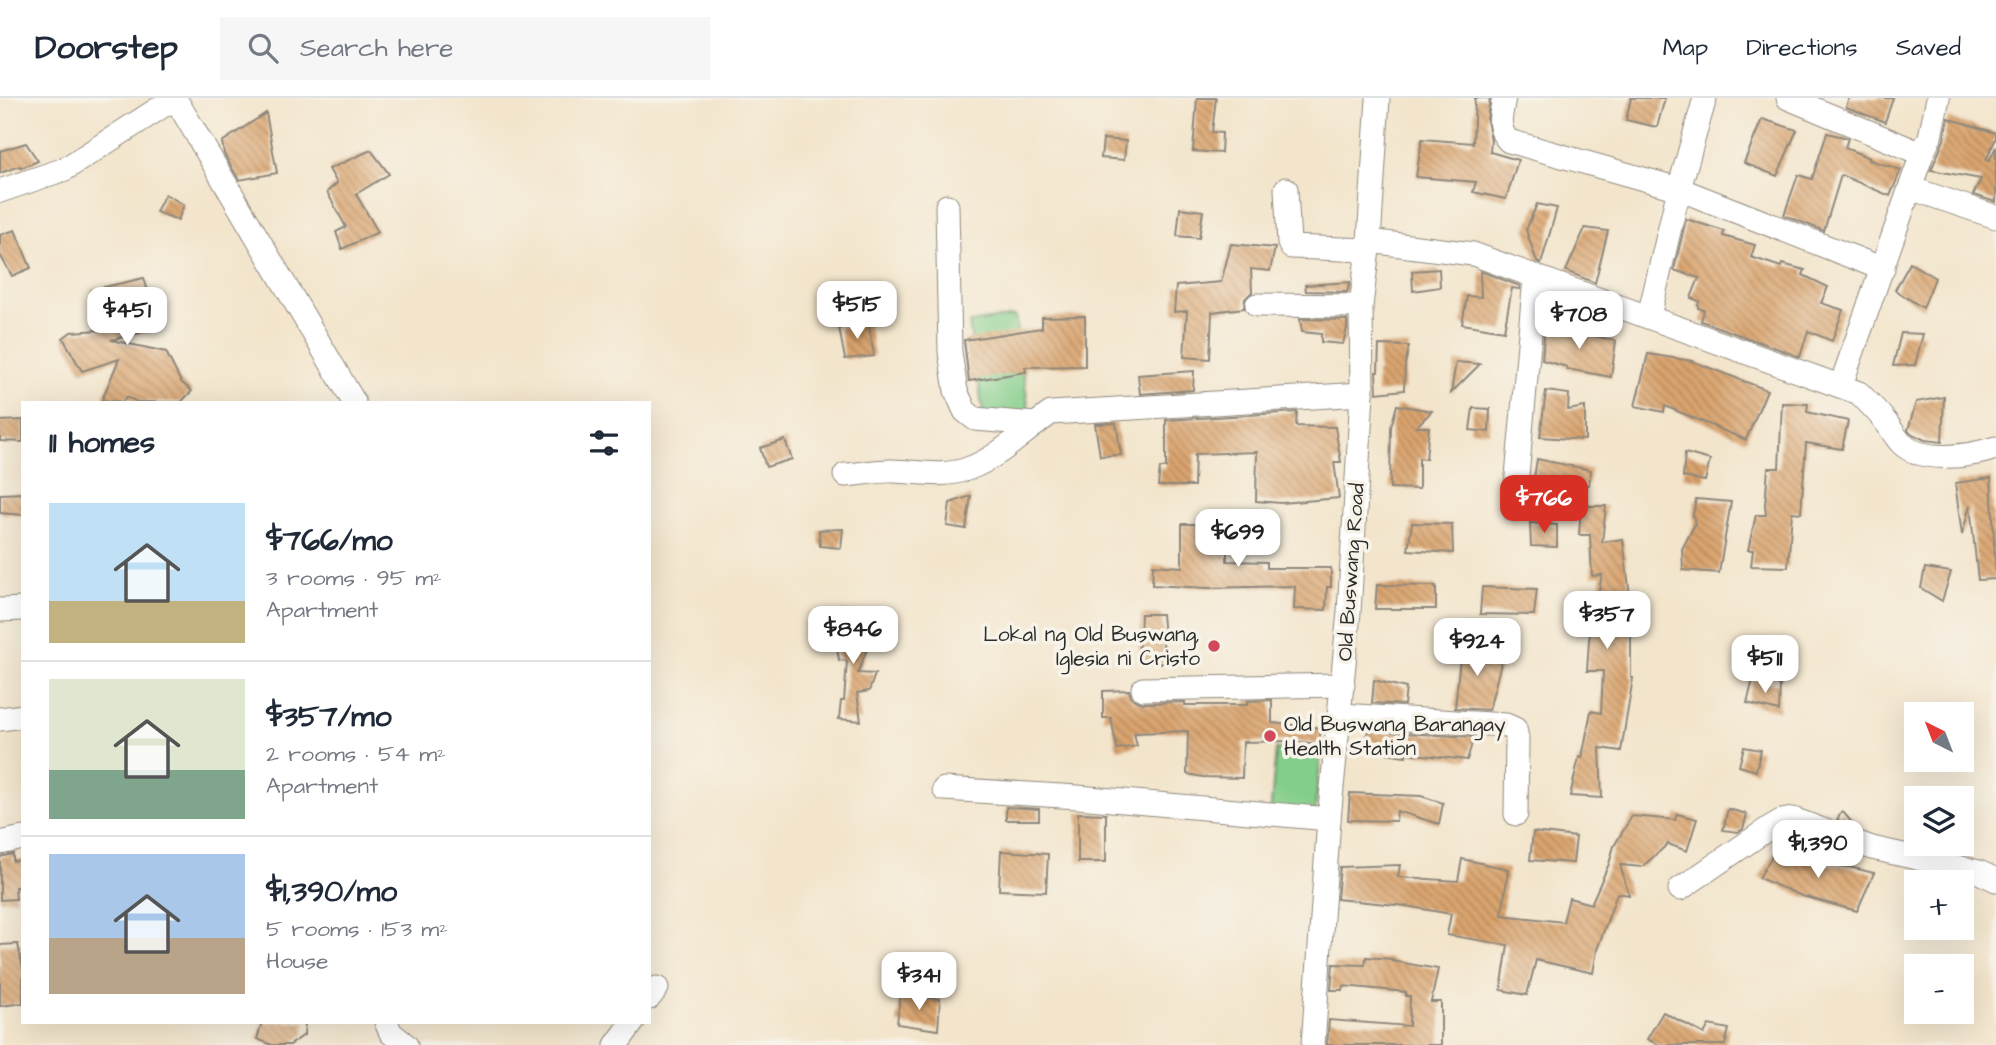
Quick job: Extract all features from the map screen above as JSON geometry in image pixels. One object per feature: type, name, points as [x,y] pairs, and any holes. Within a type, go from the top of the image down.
[{"type":"street","points":[[0,191],[65,169],[175,98],[353,401]]},
{"type":"street","name":"Old Buswang Road","points":[[1312,1045],[1329,819],[1349,612],[1362,394],[1362,306],[1378,98]]},
{"type":"street","points":[[1504,98],[1500,124],[1502,136],[1509,141],[1679,189],[1882,269]]},
{"type":"street","points":[[1649,316],[1679,189],[1705,98]]},
{"type":"street","points":[[1788,98],[1922,154]]},
{"type":"street","points":[[1840,386],[1930,137],[1938,98]]},
{"type":"street","points":[[1910,188],[1996,217]]},
{"type":"street","points":[[1286,189],[1291,247],[1368,246],[1473,254],[1859,393],[1885,420],[1903,445],[1916,453],[1938,457],[1977,454],[1996,447]]},
{"type":"street","points":[[947,205],[950,352],[956,391],[965,411],[975,419],[1035,424]]},
{"type":"street","points":[[1514,509],[1535,278]]},
{"type":"street","points":[[1257,305],[1362,306]]},
{"type":"street","points":[[845,475],[892,470],[936,475],[969,469],[1002,452],[1051,413],[1362,394]]},
{"type":"street","points":[[0,610],[21,609]]},
{"type":"street","points":[[1143,689],[1343,685]]},
{"type":"street","points":[[1340,715],[1506,724],[1515,729],[1516,814]]},
{"type":"street","points":[[0,719],[21,716]]},
{"type":"street","points":[[944,789],[1078,797],[1329,819]]},
{"type":"street","points":[[1679,889],[1769,828],[1781,821],[1793,820],[1872,848],[1979,872],[1996,880]]},
{"type":"street","points":[[0,844],[21,839]]},
{"type":"street","points":[[616,1045],[632,1024]]},
{"type":"green space","points":[[1015,316],[1030,418],[985,425],[969,323]]},
{"type":"green space","points":[[1276,749],[1321,753],[1314,821],[1270,817]]},
{"type":"building","points":[[1197,98],[1216,98],[1212,132],[1222,133],[1221,153],[1193,151]]},
{"type":"building","points":[[1475,98],[1490,98],[1487,120],[1491,140],[1490,152],[1518,160],[1506,199],[1473,192],[1476,182],[1416,177],[1422,139],[1473,143]]},
{"type":"building","points":[[1631,98],[1665,98],[1657,127],[1626,120]]},
{"type":"building","points":[[1849,98],[1893,98],[1885,122],[1846,107]]},
{"type":"building","points":[[266,113],[277,173],[239,180],[224,154],[222,142]]},
{"type":"building","points":[[1948,118],[1996,133],[1986,160],[1989,161],[1996,147],[1996,202],[1973,195],[1981,179],[1931,170],[1944,140]]},
{"type":"building","points":[[1762,119],[1797,130],[1777,176],[1744,163]]},
{"type":"building","points":[[1827,133],[1848,138],[1845,148],[1870,158],[1869,160],[1901,170],[1890,196],[1841,175],[1824,231],[1784,215],[1798,175],[1812,179]]},
{"type":"building","points":[[1103,139],[1126,141],[1124,160],[1101,158]]},
{"type":"building","points":[[26,143],[38,161],[0,173],[0,151]]},
{"type":"building","points":[[371,150],[389,174],[356,194],[378,232],[342,249],[336,232],[346,227],[327,192],[337,183],[329,169]]},
{"type":"building","points":[[165,194],[184,205],[178,220],[156,212]]},
{"type":"building","points":[[1537,204],[1557,208],[1541,264],[1537,262],[1526,230]]},
{"type":"building","points":[[1180,208],[1203,211],[1199,238],[1177,236]]},
{"type":"building","points":[[1686,219],[1724,231],[1723,236],[1755,245],[1751,257],[1781,267],[1782,264],[1805,270],[1803,275],[1828,287],[1821,303],[1843,310],[1832,341],[1808,331],[1800,357],[1701,321],[1704,310],[1698,308],[1699,301],[1691,298],[1699,278],[1674,270]]},
{"type":"building","points":[[1585,228],[1608,231],[1595,283],[1566,271]]},
{"type":"building","points":[[15,230],[31,268],[12,276],[0,255],[0,235]]},
{"type":"building","points":[[1231,244],[1275,248],[1270,271],[1251,269],[1252,292],[1245,299],[1244,308],[1212,312],[1210,359],[1184,357],[1187,311],[1174,312],[1176,286],[1221,282]]},
{"type":"building","points":[[1910,263],[1935,278],[1923,308],[1895,290]]},
{"type":"building","points":[[1439,269],[1440,287],[1413,291],[1412,271]]},
{"type":"building","points":[[1480,271],[1520,286],[1520,289],[1512,288],[1504,331],[1462,324],[1467,296],[1481,297]]},
{"type":"building","points":[[144,278],[159,328],[111,340],[166,352],[181,382],[192,391],[182,401],[135,401],[127,397],[123,401],[102,400],[119,359],[82,371],[63,338],[71,332],[100,330],[91,290]]},
{"type":"building","points":[[1350,282],[1347,292],[1306,291],[1305,285]]},
{"type":"building","points":[[1085,316],[1085,366],[1025,367],[1026,372],[969,381],[964,340],[1042,328],[1042,317]]},
{"type":"building","points":[[1300,319],[1347,320],[1343,344],[1321,342],[1321,334],[1302,332]]},
{"type":"building","points":[[868,320],[874,356],[845,359],[839,328]]},
{"type":"building","points":[[1545,326],[1616,341],[1611,377],[1567,369],[1542,360]]},
{"type":"building","points":[[1901,333],[1923,334],[1915,365],[1893,366]]},
{"type":"building","points":[[1379,345],[1409,346],[1404,390],[1377,393]]},
{"type":"building","points":[[1648,354],[1692,361],[1767,390],[1746,440],[1665,406],[1664,412],[1635,406]]},
{"type":"building","points":[[1456,362],[1480,364],[1451,393]]},
{"type":"building","points":[[1194,371],[1193,390],[1140,394],[1138,375]]},
{"type":"building","points":[[1546,391],[1569,394],[1568,410],[1585,407],[1585,440],[1540,437]]},
{"type":"building","points":[[1944,397],[1942,442],[1925,440],[1910,433],[1908,430],[1916,402]]},
{"type":"building","points":[[1782,403],[1808,404],[1807,412],[1848,421],[1842,449],[1806,443],[1801,513],[1792,512],[1788,567],[1751,566],[1753,550],[1748,550],[1756,515],[1766,515],[1768,468],[1779,468]]},
{"type":"building","points":[[1397,405],[1432,411],[1416,427],[1429,427],[1426,459],[1419,458],[1419,489],[1390,488],[1391,427]]},
{"type":"building","points":[[1473,408],[1490,409],[1489,432],[1470,430]]},
{"type":"building","points":[[1297,412],[1296,426],[1335,427],[1341,462],[1334,462],[1339,498],[1281,503],[1256,501],[1257,452],[1195,454],[1194,486],[1158,486],[1160,468],[1166,468],[1166,420]]},
{"type":"building","points":[[21,420],[21,442],[0,441],[0,421]]},
{"type":"building","points":[[1116,423],[1121,455],[1100,456],[1095,424]]},
{"type":"building","points":[[785,440],[792,459],[766,467],[760,448]]},
{"type":"building","points":[[1685,453],[1710,460],[1705,481],[1683,477]]},
{"type":"building","points":[[1537,459],[1591,470],[1589,485],[1532,491]]},
{"type":"building","points":[[1991,478],[1996,579],[1978,580],[1970,505],[1962,535],[1955,483]]},
{"type":"building","points":[[21,493],[21,515],[0,513],[0,494]]},
{"type":"building","points":[[971,496],[966,529],[947,526],[950,503]]},
{"type":"building","points":[[1696,499],[1731,502],[1719,573],[1683,570],[1682,549],[1695,524],[1693,515]]},
{"type":"building","points":[[1581,506],[1606,506],[1602,542],[1623,539],[1630,596],[1638,596],[1638,625],[1631,624],[1633,678],[1621,751],[1600,748],[1602,798],[1570,796],[1579,757],[1582,758],[1591,711],[1601,713],[1603,671],[1587,671],[1589,640],[1602,575],[1592,576],[1590,535],[1579,535]]},
{"type":"building","points":[[1412,523],[1452,524],[1453,553],[1408,550]]},
{"type":"building","points":[[1530,523],[1557,525],[1557,547],[1531,546]]},
{"type":"building","points":[[1182,524],[1227,524],[1227,561],[1267,562],[1267,568],[1331,568],[1331,587],[1327,587],[1326,610],[1294,609],[1295,586],[1207,588],[1152,585],[1153,565],[1182,567]]},
{"type":"building","points":[[843,529],[841,548],[820,546],[819,530]]},
{"type":"building","points":[[1925,568],[1951,572],[1942,601],[1921,588]]},
{"type":"building","points":[[1377,585],[1436,586],[1436,609],[1375,609]]},
{"type":"building","points":[[1482,587],[1537,589],[1534,615],[1480,614]]},
{"type":"building","points":[[841,611],[862,614],[858,644],[870,641],[858,673],[875,674],[869,691],[857,693],[861,721],[839,719],[841,701],[844,701],[847,661],[839,660],[837,648],[843,647]]},
{"type":"building","points":[[1141,614],[1162,614],[1166,663],[1141,663],[1138,640]]},
{"type":"building","points":[[1461,648],[1504,651],[1489,710],[1455,708]]},
{"type":"building","points":[[1374,680],[1406,688],[1404,705],[1372,703]]},
{"type":"building","points":[[1753,680],[1780,685],[1779,711],[1747,703]]},
{"type":"building","points":[[1129,690],[1131,697],[1143,703],[1247,705],[1247,701],[1272,700],[1272,723],[1321,728],[1319,744],[1289,741],[1243,742],[1242,778],[1187,774],[1188,731],[1134,733],[1137,746],[1117,749],[1111,718],[1103,718],[1103,691]]},
{"type":"building","points":[[1368,731],[1474,737],[1467,760],[1365,750]]},
{"type":"building","points":[[1744,747],[1761,750],[1756,771],[1739,766]]},
{"type":"building","points":[[1350,793],[1421,796],[1443,803],[1439,824],[1397,811],[1396,821],[1348,820]]},
{"type":"building","points":[[1006,807],[1039,809],[1039,820],[1006,820]]},
{"type":"building","points":[[1728,809],[1747,814],[1743,829],[1738,832],[1723,830]]},
{"type":"building","points":[[1842,811],[1856,827],[1837,820]]},
{"type":"building","points":[[1078,813],[1106,814],[1106,862],[1078,862]]},
{"type":"building","points":[[1677,814],[1697,819],[1687,851],[1668,844],[1642,867],[1620,865],[1629,895],[1617,893],[1597,950],[1593,973],[1536,960],[1527,995],[1501,990],[1508,945],[1447,935],[1451,914],[1337,899],[1340,867],[1400,865],[1398,877],[1458,881],[1462,859],[1508,869],[1502,915],[1563,922],[1569,898],[1591,904],[1614,846],[1632,816],[1675,820]]},
{"type":"building","points":[[1533,832],[1576,837],[1573,863],[1530,860]]},
{"type":"building","points":[[1792,849],[1812,863],[1874,873],[1857,911],[1802,896],[1759,878],[1773,854],[1780,857]]},
{"type":"building","points":[[1001,851],[1048,854],[1046,892],[999,890]]},
{"type":"building","points":[[13,854],[13,861],[21,860],[21,887],[15,887],[16,899],[0,900],[0,857]]},
{"type":"building","points":[[18,944],[21,960],[21,1003],[0,1006],[0,945]]},
{"type":"building","points":[[1366,957],[1392,959],[1438,969],[1431,1002],[1441,1002],[1441,1045],[1327,1045],[1329,1020],[1409,1026],[1410,996],[1406,996],[1406,992],[1344,986],[1343,990],[1331,990],[1333,964],[1365,965]]},
{"type":"building","points":[[900,995],[940,999],[938,1030],[897,1024]]},
{"type":"building","points":[[1663,1012],[1704,1034],[1709,1025],[1729,1029],[1725,1045],[1659,1045],[1647,1039]]},
{"type":"building","points":[[261,1024],[305,1024],[304,1035],[290,1045],[272,1045],[257,1039]]},
{"type":"place","name":"Lokal ng Old Buswang, Iglesia ni Cristo","points":[[1214,646]]},
{"type":"place","name":"Old Buswang Barangay Health Station","points":[[1270,736]]}]
